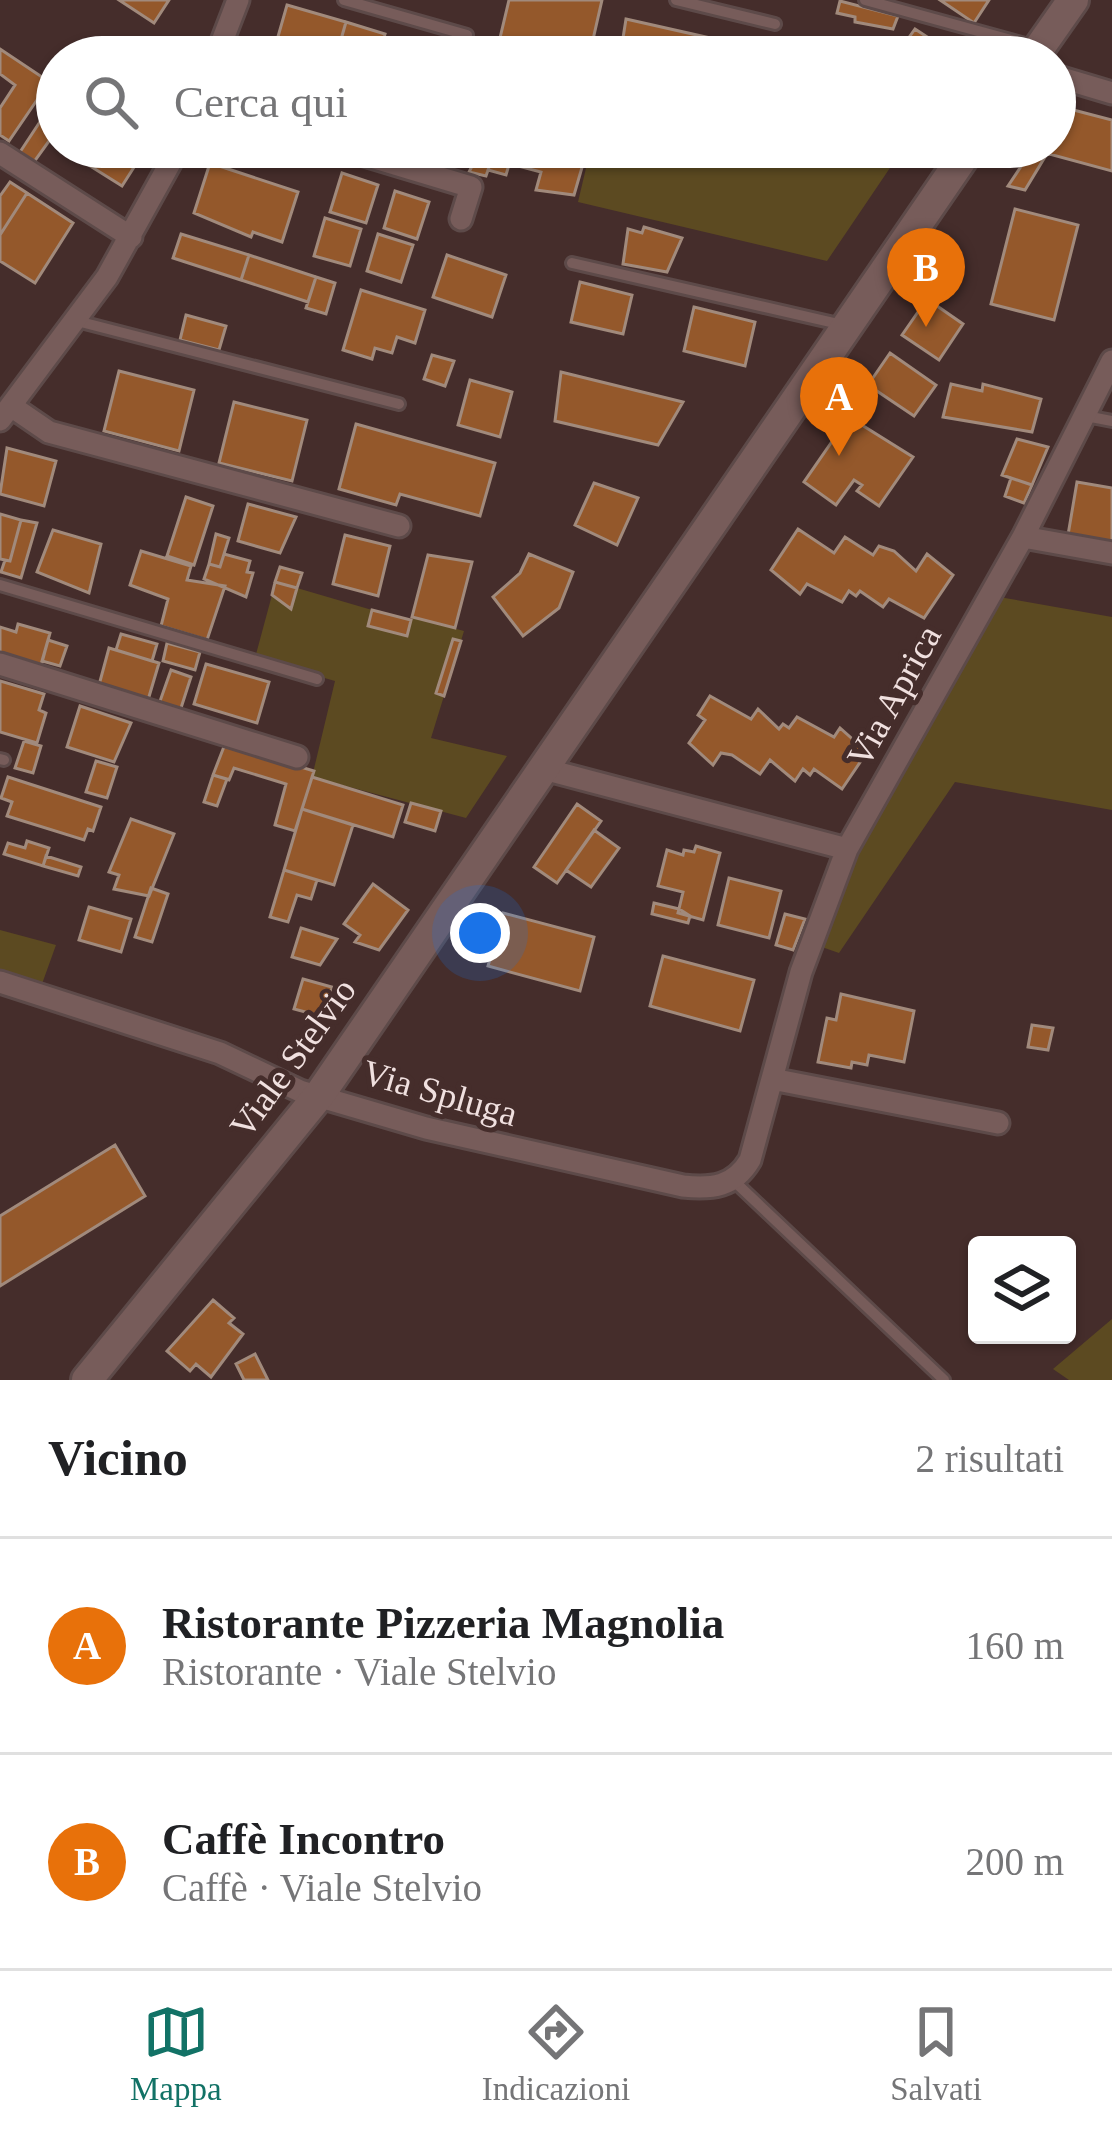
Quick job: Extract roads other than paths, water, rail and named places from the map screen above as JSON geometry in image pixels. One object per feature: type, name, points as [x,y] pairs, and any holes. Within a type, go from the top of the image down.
[{"type":"street","points":[[224,36],[238,0]]},
{"type":"street","points":[[1047,36],[1072,0]]},
{"type":"street","points":[[1076,82],[1112,93]]},
{"type":"street","points":[[0,153],[131,237]]},
{"type":"street","points":[[168,168],[77,321],[6,413],[49,432],[399,526]]},
{"type":"street","points":[[406,168],[471,188],[461,219]]},
{"type":"street","name":"Viale Stelvio","points":[[87,1380],[320,1094],[956,168]]},
{"type":"street","name":"Via Aprica","points":[[772,1078],[801,972],[847,849],[1023,537],[1112,361]]},
{"type":"street","points":[[1023,537],[1112,553]]},
{"type":"street","points":[[0,664],[297,757]]},
{"type":"street","points":[[544,769],[847,849]]},
{"type":"street","name":"Via Spluga","points":[[0,982],[220,1053],[291,1088],[426,1128],[683,1186],[707,1188],[734,1181]]},
{"type":"street","points":[[734,1181],[750,1160],[772,1078],[998,1123]]},
{"type":"lane","points":[[344,0],[467,35]]},
{"type":"lane","points":[[676,0],[775,24]]},
{"type":"lane","points":[[865,0],[983,36]]},
{"type":"lane","points":[[572,263],[847,326]]},
{"type":"lane","points":[[77,321],[399,404]]},
{"type":"lane","points":[[1084,415],[1112,422]]},
{"type":"lane","points":[[0,585],[317,679]]},
{"type":"lane","points":[[734,1181],[944,1380]]},
{"type":"place","name":"Caffè Incontro","points":[[926,327]]},
{"type":"place","name":"Ristorante Pizzeria Magnolia","points":[[839,456]]}]
